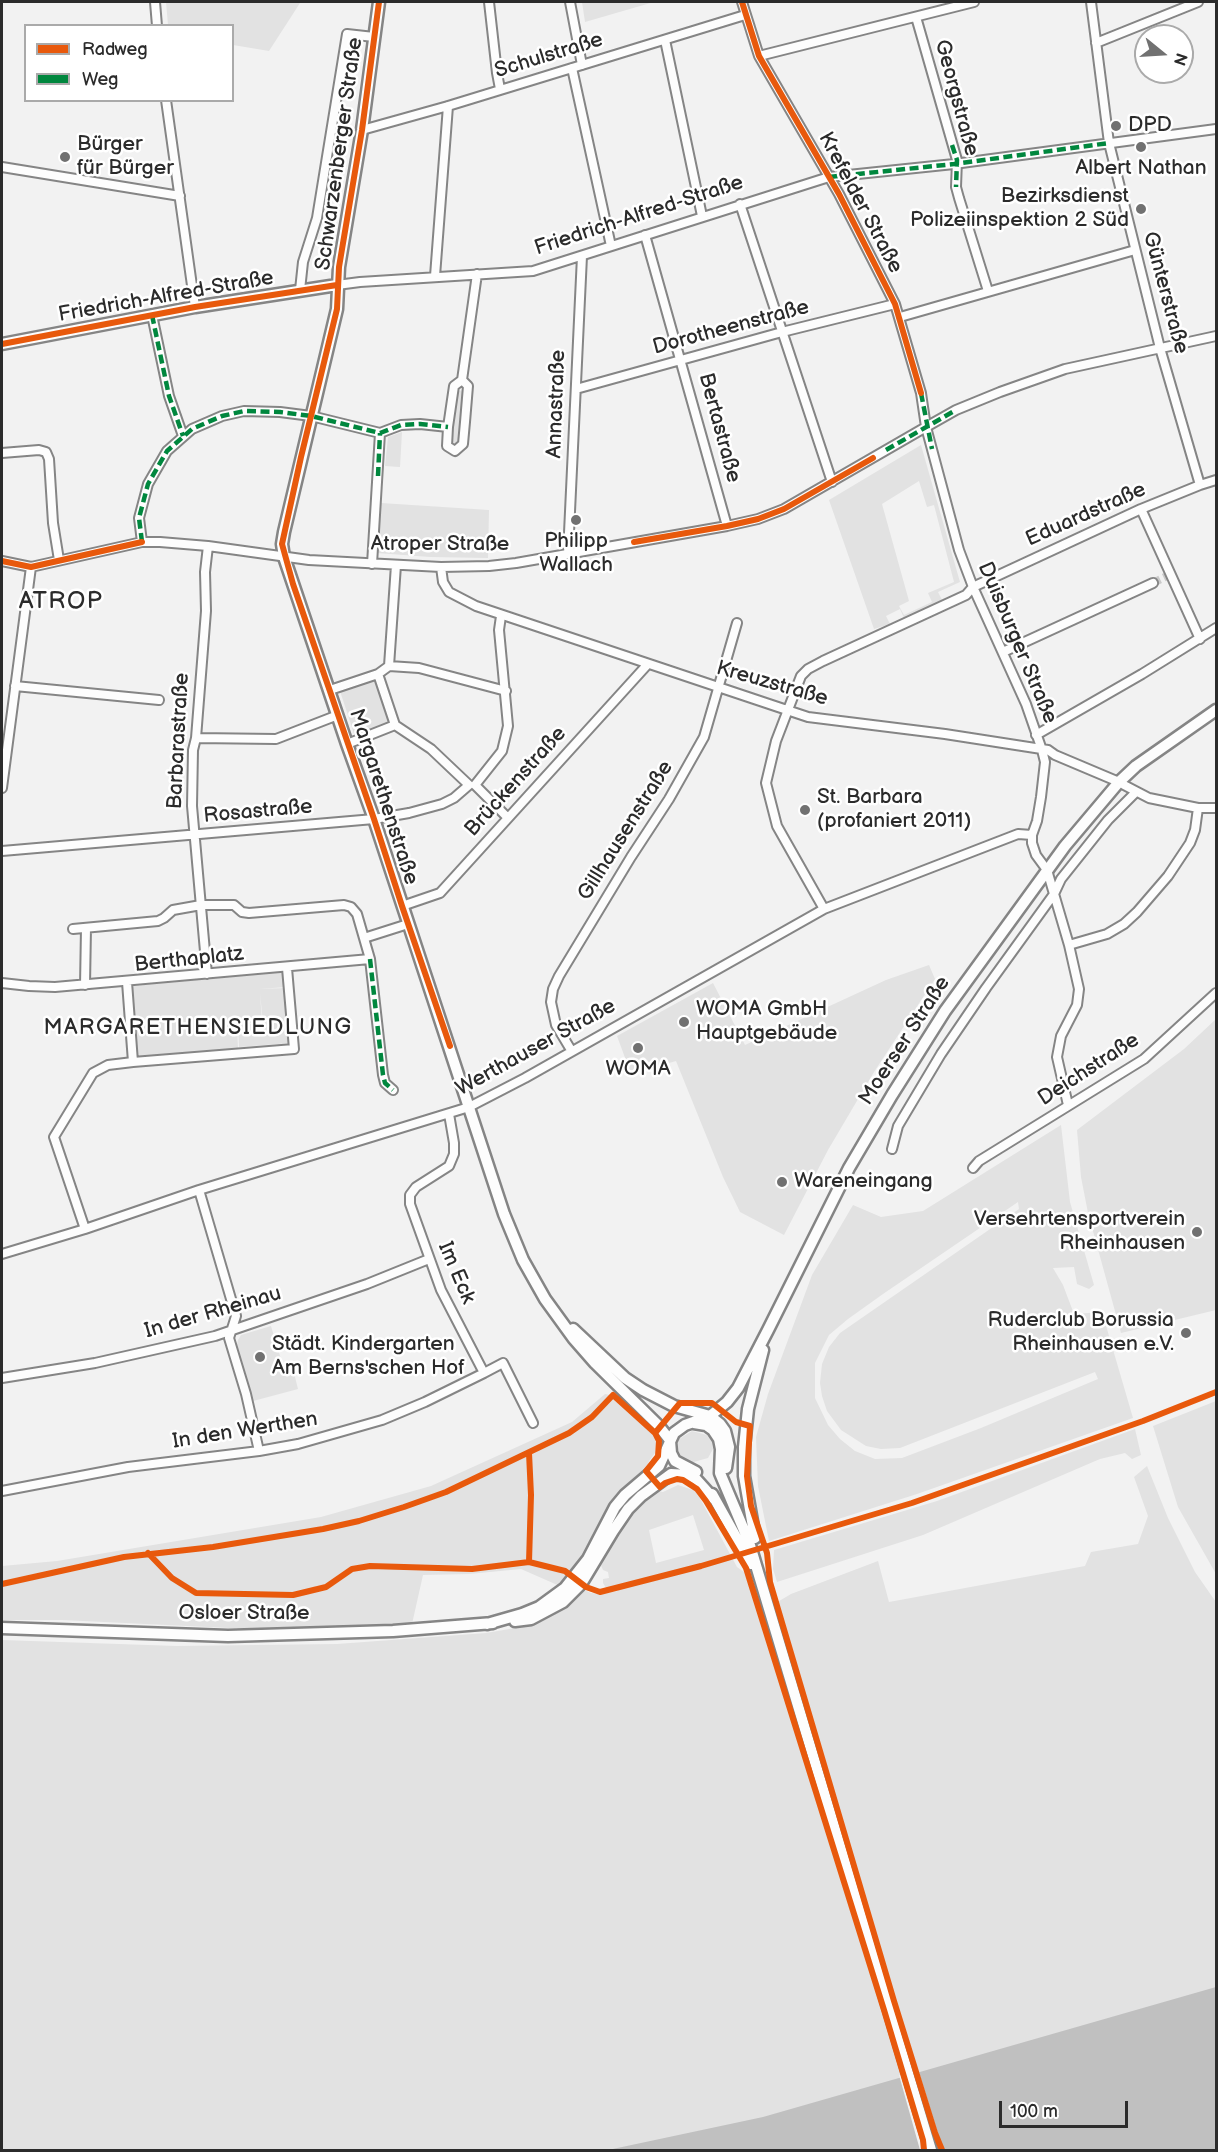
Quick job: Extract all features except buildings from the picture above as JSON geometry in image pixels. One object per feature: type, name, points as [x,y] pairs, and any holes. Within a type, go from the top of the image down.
[{"type":"main road","name":"Schwarzenberger Straße","points":[[284,557],[282,544],[284,532],[337,309],[337,285],[362,130],[379,2]]},
{"type":"main road","name":"Friedrich-Alfred-Straße","points":[[2,344],[195,307],[337,285]]},
{"type":"main road","name":"Margarethenstraße","points":[[284,557],[374,819],[504,1214],[523,1260],[545,1299],[560,1317],[625,1378],[674,1406],[711,1416]]},
{"type":"main road","name":"Moerser Straße","points":[[711,1416],[738,1388],[849,1168],[945,1011],[1047,870],[1110,795],[1175,740],[1216,710]]},
{"type":"main road","name":"Margarethenstraße","points":[[560,1317],[574,1339],[595,1363],[658,1425],[669,1439],[675,1461],[694,1470],[704,1479],[714,1499]]},
{"type":"main road","name":"Moerser Straße","points":[[761,1583],[759,1556],[744,1476],[744,1447],[748,1409],[768,1330]]},
{"type":"main road","points":[[669,1439],[678,1430],[711,1416],[724,1431],[729,1447],[724,1486]]},
{"type":"main road","points":[[694,1423],[706,1425],[719,1439],[720,1473],[746,1532],[931,2151]]},
{"type":"main road","name":"Osloer Straße","points":[[487,1624],[539,1607],[565,1588],[588,1559],[615,1507],[625,1495],[659,1466],[669,1439]]},
{"type":"main road","name":"Osloer Straße","points":[[2,1628],[228,1636],[393,1631],[531,1619],[563,1602],[581,1584],[628,1509],[641,1496],[671,1474],[688,1475],[696,1479],[714,1499]]},
{"type":"main road","points":[[714,1499],[761,1583]]},
{"type":"street","points":[[155,2],[158,24]]},
{"type":"street","points":[[489,2],[500,89]]},
{"type":"street","points":[[570,2],[582,65]]},
{"type":"street","name":"Krefelder Straße","points":[[742,2],[759,56],[829,177],[895,304],[921,393],[926,427]]},
{"type":"street","points":[[759,56],[974,2]]},
{"type":"street","name":"Günterstraße","points":[[1090,2],[1109,143],[1160,348],[1200,485]]},
{"type":"street","points":[[1096,43],[1198,2]]},
{"type":"street","name":"Schulstraße","points":[[362,130],[745,15]]},
{"type":"street","name":"Georgstraße","points":[[916,17],[957,163],[956,187],[988,291]]},
{"type":"street","name":"Schwarzenberger Straße","points":[[300,290],[303,262],[317,218],[347,34],[374,37]]},
{"type":"street","points":[[665,40],[702,216]]},
{"type":"street","points":[[572,68],[611,246]]},
{"type":"street","points":[[166,102],[195,307]]},
{"type":"street","points":[[435,276],[448,106]]},
{"type":"street","name":"Friedrich-Alfred-Straße","points":[[337,285],[435,276],[533,271],[829,177],[957,163],[1216,129]]},
{"type":"street","points":[[2,167],[180,196]]},
{"type":"street","points":[[740,204],[832,482]]},
{"type":"street","name":"Bertastraße","points":[[645,235],[727,526]]},
{"type":"street","points":[[900,317],[1135,250]]},
{"type":"street","name":"Annastraße","points":[[568,554],[582,256]]},
{"type":"street","points":[[462,380],[468,386],[463,444],[455,451],[447,446],[448,427],[454,386],[462,380],[477,274]]},
{"type":"street","name":"Dorotheenstraße","points":[[576,389],[782,332],[895,304]]},
{"type":"street","points":[[152,315],[169,396],[183,436]]},
{"type":"street","name":"Atroper Straße","points":[[2,561],[31,567],[142,542],[208,546],[284,557],[441,567],[516,563],[727,526],[758,519],[784,509],[926,427],[1000,392],[1065,369],[1216,336]]},
{"type":"street","points":[[142,542],[139,518],[148,484],[167,451],[183,436],[222,416],[244,411],[310,416],[380,433],[401,425],[420,424],[448,427]]},
{"type":"street","name":"Duisburger Straße","points":[[926,427],[959,550],[1042,750],[1045,762],[1037,821],[1032,835]]},
{"type":"street","points":[[372,564],[380,433]]},
{"type":"street","points":[[2,453],[39,450],[46,452],[49,459],[59,560]]},
{"type":"street","name":"Eduardstraße","points":[[824,909],[777,826],[766,783],[776,741],[801,676],[808,669],[966,596],[973,587],[1141,509],[1216,480]]},
{"type":"street","points":[[1141,509],[1169,576],[1200,639]]},
{"type":"street","name":"Barbarastraße","points":[[207,974],[192,806],[193,750],[196,738],[206,611],[205,572],[208,546]]},
{"type":"street","points":[[389,666],[396,565]]},
{"type":"street","points":[[2,788],[5,722],[15,686],[31,567]]},
{"type":"street","name":"Kreuzstraße","points":[[441,567],[443,582],[449,592],[501,616],[808,717],[945,734],[1048,750],[1122,784]]},
{"type":"street","points":[[1003,652],[1153,583]]},
{"type":"street","name":"Rosastraße","points":[[2,851],[374,819],[442,804],[472,785],[502,751],[508,726],[499,630],[501,616]]},
{"type":"street","name":"Gillhausenstraße","points":[[571,1050],[556,1025],[551,1002],[553,989],[607,897],[669,799],[704,737],[737,623]]},
{"type":"street","points":[[1036,735],[1216,628]]},
{"type":"street","name":"Brückenstraße","points":[[402,906],[440,893],[647,665]]},
{"type":"street","points":[[330,690],[378,674],[389,666],[419,668],[506,692]]},
{"type":"street","points":[[378,674],[395,724],[431,750],[508,818]]},
{"type":"street","points":[[15,686],[159,700]]},
{"type":"street","points":[[196,738],[276,739],[338,715]]},
{"type":"street","points":[[347,744],[395,724]]},
{"type":"street","points":[[1122,784],[1149,798],[1198,808],[1216,808]]},
{"type":"street","points":[[892,1149],[898,1126],[941,1054],[1054,894],[1060,879],[1108,820],[1136,792]]},
{"type":"street","points":[[1069,945],[1107,934],[1124,924],[1137,912],[1168,876],[1190,843],[1195,830],[1198,808]]},
{"type":"street","name":"Werthauser Straße","points":[[2,1254],[85,1229],[199,1190],[469,1107],[525,1078],[824,909],[1018,834],[1032,835]]},
{"type":"street","points":[[1032,835],[1036,855],[1047,870],[1069,945],[1078,989],[1077,1005],[1061,1036],[1057,1057],[1068,1105]]},
{"type":"street","points":[[73,929],[158,921],[172,910],[201,905],[234,905],[242,912],[249,913],[344,905],[351,907],[357,914],[370,959],[383,1076],[385,1083],[393,1090]]},
{"type":"street","points":[[364,938],[408,924]]},
{"type":"street","points":[[85,985],[86,928]]},
{"type":"street","name":"Berthaplatz","points":[[133,1062],[127,982],[370,959]]},
{"type":"street","points":[[85,1229],[54,1137],[93,1073],[108,1065],[133,1062],[294,1049],[287,968]]},
{"type":"street","points":[[2,983],[29,986],[127,982]]},
{"type":"street","name":"Deichstraße","points":[[973,1168],[979,1161],[1144,1059],[1216,993]]},
{"type":"street","name":"Im Eck","points":[[449,1114],[454,1143],[454,1154],[449,1166],[416,1187],[410,1195],[410,1204],[441,1290],[484,1373]]},
{"type":"street","points":[[199,1190],[236,1316],[229,1338],[246,1394],[259,1451]]},
{"type":"street","name":"In der Rheinau","points":[[2,1378],[148,1352],[215,1336],[367,1284],[429,1259]]},
{"type":"street","points":[[484,1373],[503,1363],[533,1423]]},
{"type":"street","name":"In den Werthen","points":[[2,1491],[128,1467],[298,1444],[382,1420],[484,1373]]},
{"type":"shaded area","points":[[166,2],[300,3],[269,51],[234,45],[234,24],[168,24]]},
{"type":"shaded area","points":[[582,2],[654,2],[585,22]]},
{"type":"shaded area","points":[[459,391],[465,392],[460,441],[455,447],[450,442],[456,398]]},
{"type":"shaded area","points":[[402,432],[400,467],[385,466],[388,437]]},
{"type":"shaded area","points":[[921,445],[960,582],[938,592],[942,600],[904,618],[900,609],[886,616],[890,624],[874,629],[829,500]],"holes":[[[919,481],[927,507],[934,505],[954,582],[928,593],[932,602],[904,615],[899,606],[909,601],[882,504]]]},
{"type":"shaded area","points":[[381,503],[489,510],[488,558],[377,553]]},
{"type":"shaded area","points":[[373,680],[378,683],[391,722],[389,725],[355,737],[340,691]]},
{"type":"shaded area","points":[[929,965],[935,979],[874,1072],[828,1150],[784,1235],[740,1212],[723,1177],[676,1061],[631,1074],[617,1036],[713,983],[745,1045],[886,980]]},
{"type":"shaded area","points":[[285,972],[286,987],[259,989],[286,988],[290,1043],[239,1047],[238,1025],[263,1023],[260,993],[262,1022],[237,1024],[238,1049],[137,1058],[132,986]]},
{"type":"shaded area","points":[[1216,1019],[1216,1310],[1121,1333],[1088,1213],[1081,1177],[1077,1130],[1184,1049]]},
{"type":"shaded area","points":[[1061,1125],[1070,1202],[1094,1285],[1089,1289],[1077,1284],[1074,1267],[1053,1268],[1063,1285],[1074,1314],[1102,1312],[1133,1418],[917,1494],[769,1541],[758,1486],[756,1437],[768,1394],[812,1275],[853,1205],[881,1217],[923,1211]],"holes":[[[1018,1202],[1019,1209],[840,1333],[829,1347],[822,1364],[820,1383],[827,1411],[841,1430],[866,1446],[881,1449],[900,1448],[1095,1372],[1098,1379],[902,1458],[875,1459],[855,1451],[828,1425],[815,1398],[815,1363],[829,1335],[883,1294]]]},
{"type":"shaded area","name":"Städt. Kindergarten Am Berns'schen Hof","points":[[271,1326],[284,1369],[290,1370],[287,1375],[294,1373],[298,1389],[253,1401],[237,1345],[238,1340],[241,1335]]},
{"type":"shaded area","points":[[605,1394],[610,1395],[653,1433],[656,1443],[655,1453],[645,1473],[562,1587],[521,1569],[469,1574],[423,1575],[412,1624],[325,1628],[229,1628],[62,1620],[2,1620],[2,1566],[57,1561],[321,1517],[431,1486],[572,1422]]},
{"type":"shaded area","points":[[1216,1401],[1216,1574],[1178,1507],[1153,1426]]},
{"type":"shaded area","points":[[1135,1429],[1141,1455],[1132,1459],[1125,1453],[1100,1459],[923,1535],[777,1582],[773,1569],[774,1550],[937,1501]]},
{"type":"shaded area","points":[[692,1431],[707,1435],[712,1442],[713,1449],[708,1458],[690,1463],[679,1459],[676,1450],[679,1439]]},
{"type":"shaded area","points":[[1147,1466],[1168,1518],[1195,1572],[1216,1602],[1216,1996],[644,2150],[2,2150],[2,1640],[177,1646],[337,1644],[486,1633],[521,1627],[542,1621],[562,1610],[582,1589],[600,1594],[618,1591],[615,1586],[606,1588],[603,1579],[609,1578],[608,1572],[603,1570],[599,1561],[631,1510],[652,1490],[663,1492],[678,1485],[696,1491],[737,1567],[744,1572],[759,1613],[791,1594],[878,1561],[889,1602],[1085,1566],[1091,1552],[1138,1544],[1148,1516],[1134,1477]],"holes":[[[693,1515],[704,1550],[656,1563],[649,1530]]]},
{"type":"shaded area","points":[[1216,1987],[1216,2150],[608,2150],[763,2117]]},
{"type":"pier","points":[[918,2069],[944,2150],[920,2150],[899,2075]]},
{"type":"tunnel","points":[[1153,583],[1167,576]]},
{"type":"marked path","points":[[829,177],[954,164],[1109,143]]},
{"type":"marked path","points":[[952,145],[957,160],[956,187]]},
{"type":"marked path","points":[[152,315],[169,396],[183,436]]},
{"type":"marked path","points":[[921,393],[932,449]]},
{"type":"marked path","points":[[886,450],[956,410]]},
{"type":"marked path","points":[[142,542],[139,518],[148,484],[167,451],[192,429],[222,416],[244,411],[280,412],[311,416],[380,433],[401,425],[420,424],[448,427]]},
{"type":"marked path","points":[[378,476],[380,433]]},
{"type":"marked path","points":[[370,959],[383,1075],[385,1083],[393,1090]]},
{"type":"cycle path","points":[[379,2],[362,130],[339,267],[337,309],[282,544],[293,584],[450,1046]]},
{"type":"cycle path","points":[[742,2],[759,56],[839,194],[895,304],[921,393]]},
{"type":"cycle path","points":[[2,344],[195,307],[337,285]]},
{"type":"cycle path","points":[[634,542],[758,519],[784,509],[873,458]]},
{"type":"cycle path","points":[[2,561],[31,567],[142,542]]},
{"type":"cycle path","points":[[148,1553],[172,1578],[196,1593],[293,1595],[326,1587],[352,1569],[370,1566],[472,1569],[529,1562],[565,1571],[586,1587],[600,1592],[701,1566],[912,1503],[1143,1421],[1216,1392]]},
{"type":"cycle path","points":[[2,1584],[124,1557],[213,1547],[359,1521],[446,1492],[569,1433],[592,1417],[613,1395],[655,1433],[659,1441],[658,1456],[646,1471],[660,1487],[677,1479],[697,1489],[746,1568],[884,2010],[924,2150]]},
{"type":"cycle path","points":[[655,1433],[680,1403],[712,1403],[736,1422],[750,1426],[747,1476],[751,1506],[767,1553],[770,1582],[894,2001],[942,2150]]},
{"type":"cycle path","points":[[529,1453],[531,1495],[529,1562]]},
{"type":"place","name":"DPD","points":[[1116,126]]},
{"type":"place","name":"Albert Nathan","points":[[1141,147]]},
{"type":"place","name":"Bürger für Bürger","points":[[65,157]]},
{"type":"place","name":"Bezirksdienst Polizeiinspektion 2 Süd","points":[[1141,209]]},
{"type":"place","name":"Philipp Wallach","points":[[576,520]]},
{"type":"place","name":"St. Barbara (profaniert 2011)","points":[[805,810]]},
{"type":"place","name":"WOMA GmbH Hauptgebäude","points":[[684,1022]]},
{"type":"place","name":"WOMA","points":[[638,1048]]},
{"type":"place","name":"Wareneingang","points":[[782,1182]]},
{"type":"place","name":"Versehrtensportverein Rheinhausen","points":[[1197,1232]]},
{"type":"place","name":"Ruderclub Borussia Rheinhausen e.V.","points":[[1186,1333]]},
{"type":"place","name":"Städt. Kindergarten Am Berns'schen Hof","points":[[260,1357]]},
{"type":"district","name":"ATROP","points":[[61,602]]},
{"type":"district","name":"MARGARETHENSIEDLUNG","points":[[198,1028]]}]
